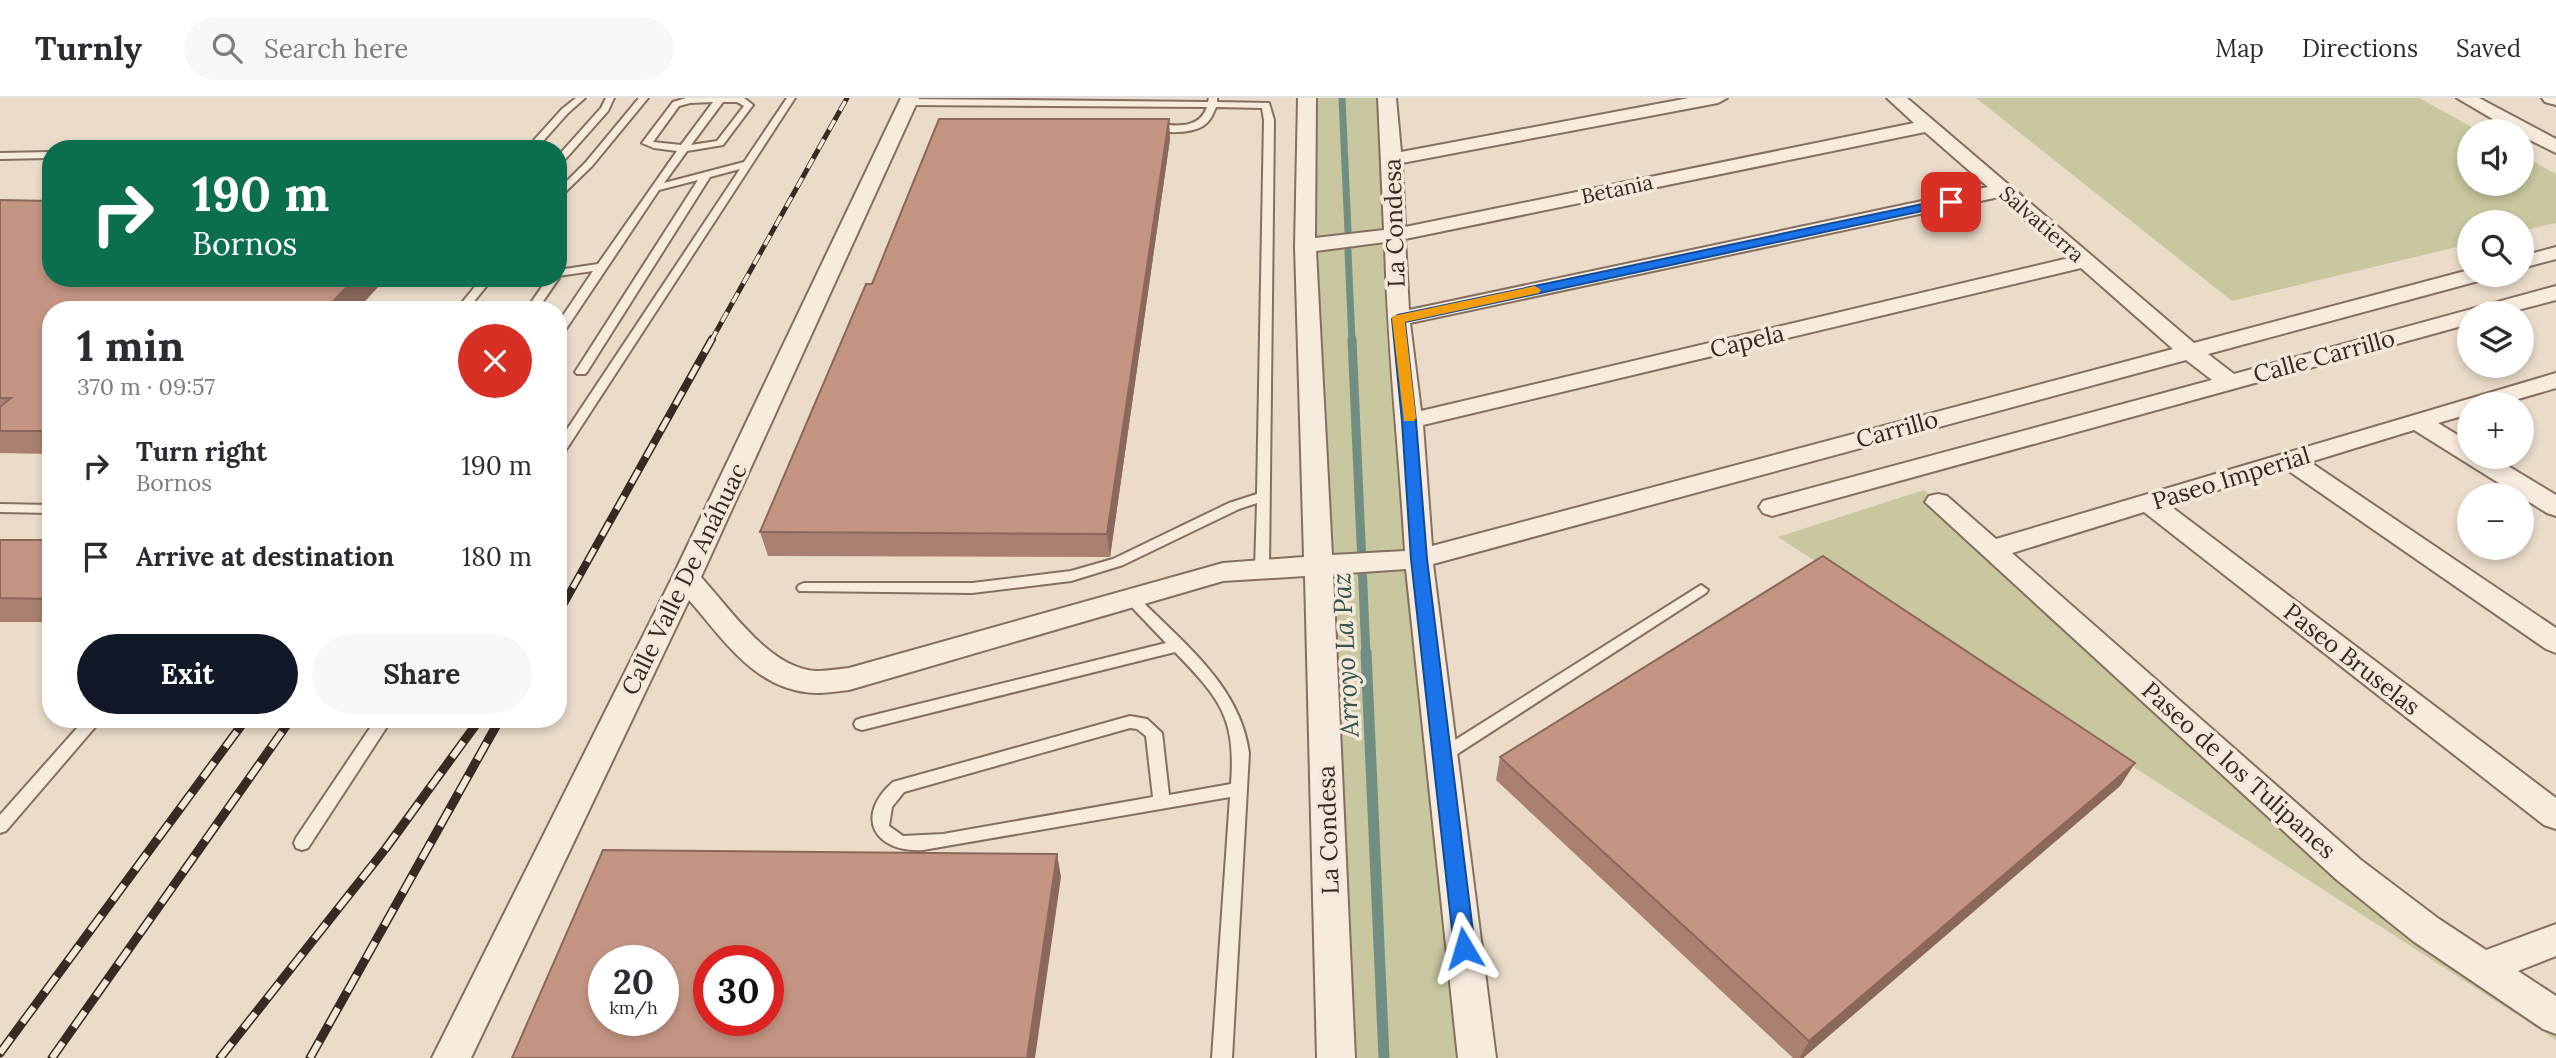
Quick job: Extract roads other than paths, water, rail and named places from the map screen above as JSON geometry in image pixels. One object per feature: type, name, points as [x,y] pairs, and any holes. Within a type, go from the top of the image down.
[{"type":"street","name":"La Condesa","points":[[1307,98],[1305,246],[1325,566],[1332,1004],[1336,1058]]},
{"type":"street","name":"La Condesa","points":[[1387,98],[1398,319],[1409,421],[1411,561],[1442,756],[1477,1058]]},
{"type":"street","points":[[1392,159],[1718,98]]},
{"type":"street","name":"Salvatierra","points":[[1896,98],[2188,350]]},
{"type":"street","points":[[2466,98],[2556,147]]},
{"type":"street","points":[[2551,98],[2556,100]]},
{"type":"street","name":"Calle Valle De Anáhuac","points":[[451,1058],[686,578],[910,100]]},
{"type":"street","name":"Betania","points":[[1305,246],[1394,235],[1928,126]]},
{"type":"street","points":[[1398,319],[2004,191]]},
{"type":"street","points":[[2534,259],[2556,253]]},
{"type":"street","name":"Capela","points":[[1409,421],[2085,261]]},
{"type":"street","name":"Carrillo","points":[[686,578],[761,662],[785,675],[815,682],[849,679],[1223,572],[1411,561],[2457,279]]},
{"type":"street","points":[[2526,301],[2556,293]]},
{"type":"street","name":"Calle Carrillo","points":[[2188,350],[2230,382],[2457,320]]},
{"type":"street","points":[[1772,507],[2230,382]]},
{"type":"street","points":[[2528,392],[2550,387]]},
{"type":"street","name":"Paseo Imperial","points":[[1993,549],[2457,410]]},
{"type":"street","points":[[2418,422],[2457,446]]},
{"type":"street","points":[[2289,460],[2556,642]]},
{"type":"street","points":[[2495,469],[2556,506]]},
{"type":"street","name":"Paseo de los Tulipanes","points":[[1938,502],[2350,870],[2426,930],[2556,1017]]},
{"type":"street","name":"Paseo Bruselas","points":[[2148,502],[2556,816]]},
{"type":"street","points":[[2483,968],[2556,940]]},
{"type":"lane","points":[[539,140],[565,111],[581,98]]},
{"type":"lane","points":[[567,153],[605,109],[610,98]]},
{"type":"lane","points":[[567,187],[644,98]]},
{"type":"lane","points":[[567,437],[791,98]]},
{"type":"lane","points":[[567,319],[655,188],[720,99]]},
{"type":"lane","points":[[720,99],[739,99],[749,105],[720,143],[684,148],[653,146],[648,141],[676,104],[689,100],[720,99]]},
{"type":"lane","points":[[910,100],[1266,102],[1269,120],[1265,525],[1262,569]]},
{"type":"lane","points":[[1140,127],[1194,127],[1208,119],[1213,102]]},
{"type":"lane","points":[[0,156],[42,155]]},
{"type":"lane","points":[[567,163],[589,164]]},
{"type":"lane","points":[[655,188],[748,164]]},
{"type":"lane","points":[[581,372],[706,175]]},
{"type":"lane","points":[[567,272],[602,267]]},
{"type":"lane","points":[[469,301],[480,287]]},
{"type":"lane","points":[[804,588],[972,588],[1071,576],[1118,562],[1234,506],[1264,496]]},
{"type":"lane","points":[[0,508],[42,509]]},
{"type":"lane","points":[[1442,756],[1701,590]]},
{"type":"lane","points":[[1130,597],[1213,686],[1238,729],[1241,753],[1222,1058]]},
{"type":"lane","points":[[862,724],[1176,646]]},
{"type":"lane","points":[[1162,801],[1154,733],[1141,723],[1130,722],[900,787],[887,796],[881,808],[881,821],[885,832],[892,839],[923,843],[982,836],[1239,789]]},
{"type":"lane","points":[[0,826],[86,728]]},
{"type":"lane","points":[[303,843],[378,728]]},
{"type":"waterway","name":"Arroyo La Paz","points":[[1342,98],[1348,231]]},
{"type":"waterway","name":"Arroyo La Paz","points":[[1348,251],[1352,341]]},
{"type":"waterway","name":"Arroyo La Paz","points":[[1352,339],[1366,654]]},
{"type":"waterway","name":"Arroyo La Paz","points":[[1366,652],[1384,1058]]},
{"type":"railway","points":[[711,341],[847,98]]},
{"type":"railway","points":[[567,598],[712,339]]},
{"type":"railway","points":[[0,1053],[239,728]]},
{"type":"railway","points":[[52,1058],[285,728]]},
{"type":"railway","points":[[220,1058],[386,848],[473,728]]},
{"type":"railway","points":[[310,1058],[495,728]]}]
